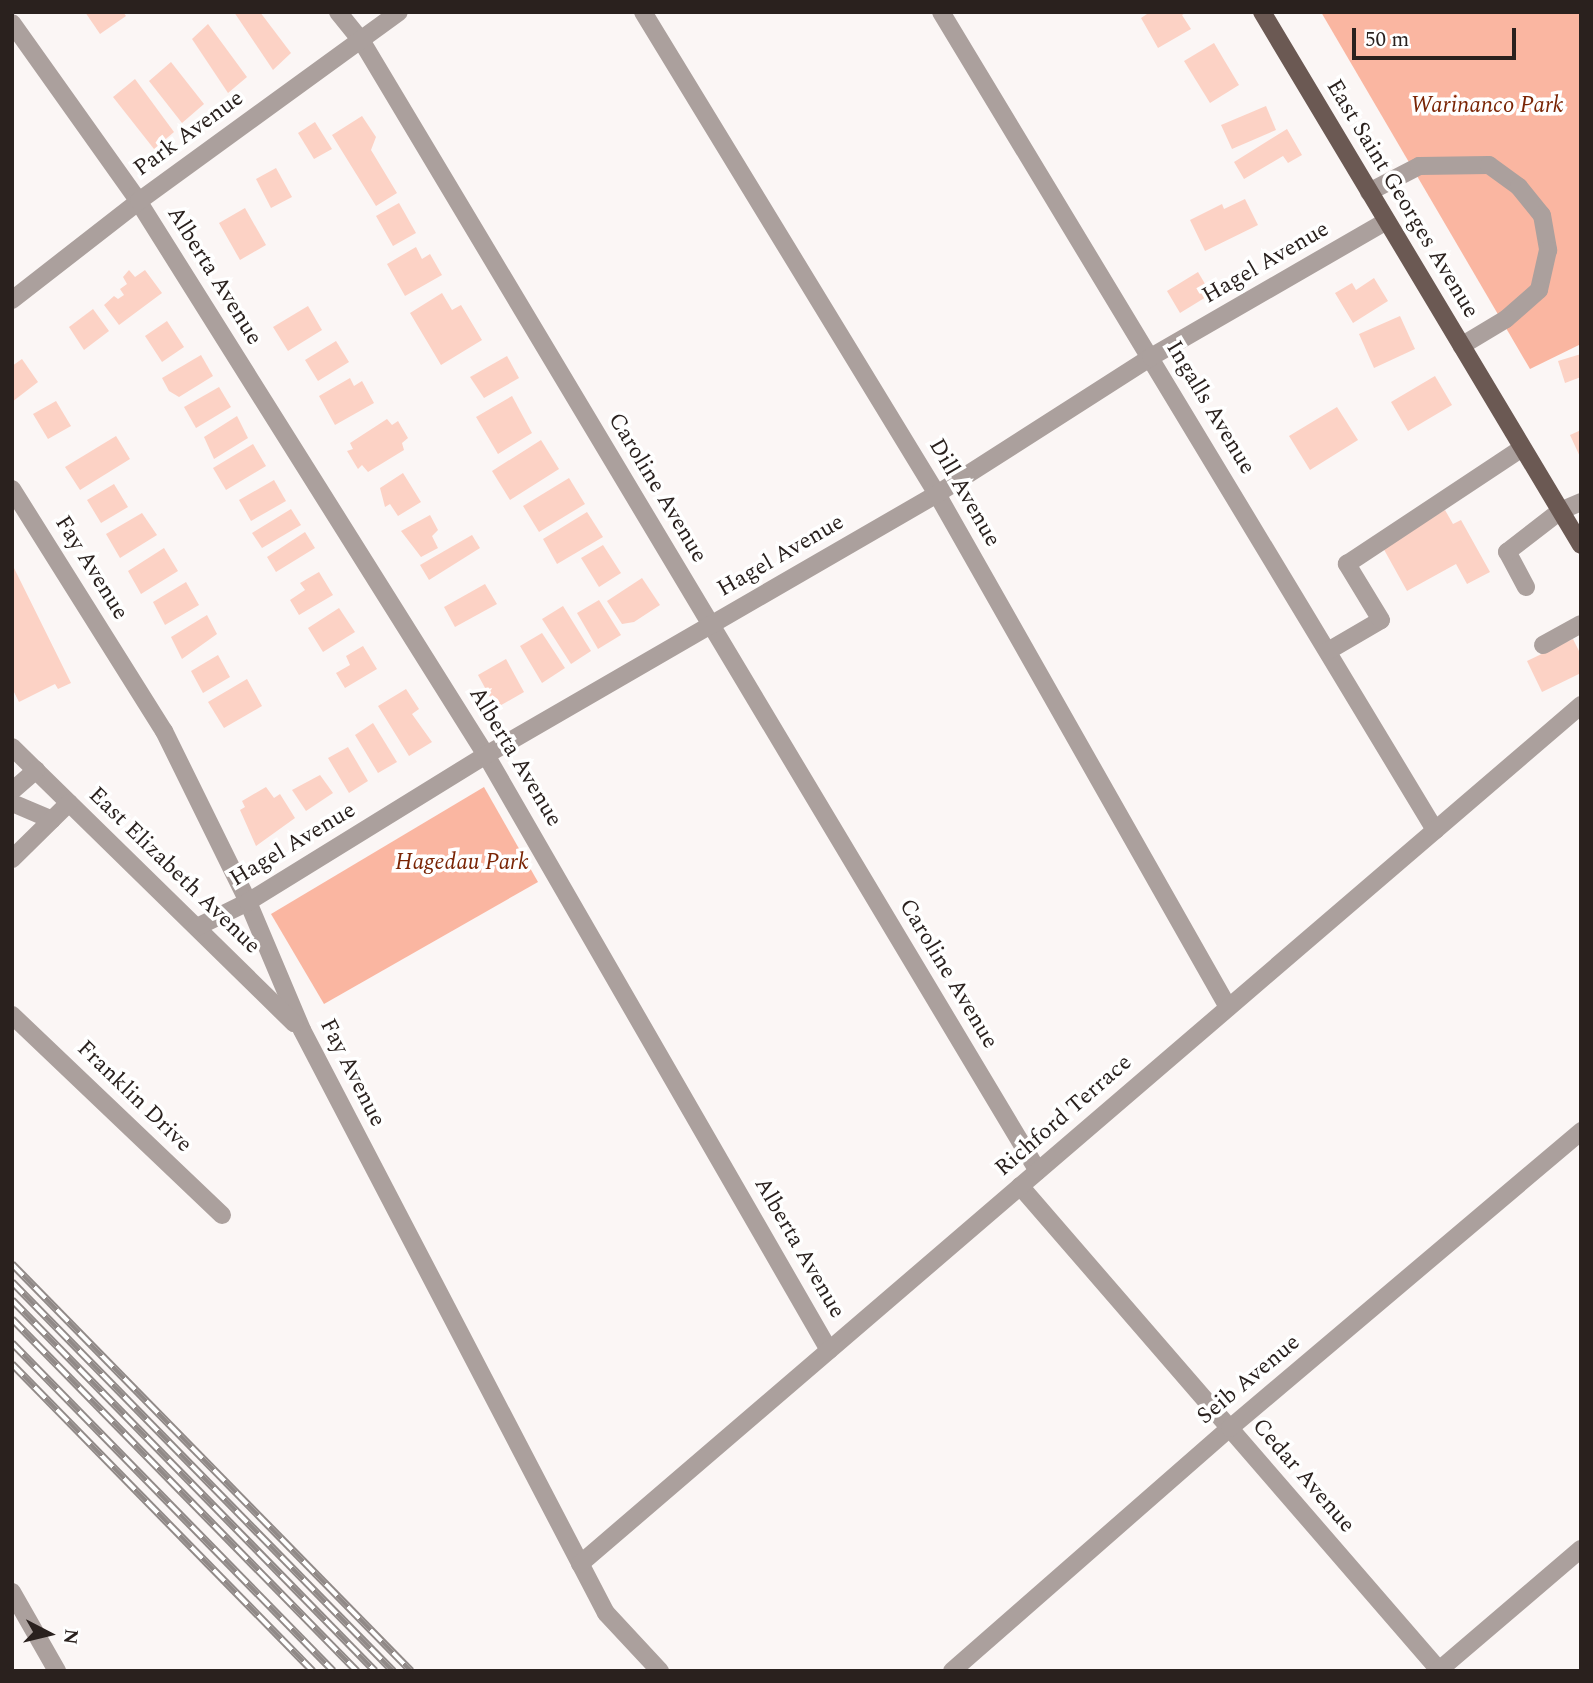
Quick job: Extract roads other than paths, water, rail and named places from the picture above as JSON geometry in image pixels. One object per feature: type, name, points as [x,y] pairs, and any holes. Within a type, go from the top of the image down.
[{"type":"main road","name":"East Saint Georges Avenue","points":[[1262,12],[1581,545]]},
{"type":"street","name":"Caroline Avenue","points":[[338,12],[361,40],[1038,1171]]},
{"type":"street","name":"Park Avenue","points":[[12,300],[139,201],[399,12]]},
{"type":"street","name":"Dill Avenue","points":[[643,12],[937,494],[1228,1007]]},
{"type":"street","name":"Ingalls Avenue","points":[[941,12],[1435,830]]},
{"type":"street","name":"Alberta Avenue","points":[[12,23],[139,201],[486,755],[830,1350]]},
{"type":"street","points":[[1369,192],[1419,166],[1489,165],[1519,187],[1542,215],[1548,250],[1539,290],[1506,319],[1461,346]]},
{"type":"street","name":"Hagel Avenue","points":[[197,927],[247,902],[486,755],[937,494],[1151,357],[1387,221]]},
{"type":"street","points":[[1328,651],[1381,620],[1347,564],[1522,448]]},
{"type":"street","name":"Fay Avenue","points":[[12,489],[164,731],[247,902],[302,1030],[606,1613],[657,1670]]},
{"type":"street","points":[[1526,587],[1507,552],[1560,511],[1581,502]]},
{"type":"street","points":[[1542,645],[1581,624]]},
{"type":"street","name":"Richford Terrace","points":[[580,1564],[1581,705]]},
{"type":"street","name":"East Elizabeth Avenue","points":[[12,747],[302,1030]]},
{"type":"street","points":[[36,770],[13,802],[52,820]]},
{"type":"street","points":[[12,859],[69,803]]},
{"type":"street","name":"Franklin Drive","points":[[12,1015],[222,1215]]},
{"type":"street","name":"Seib Avenue","points":[[952,1671],[1230,1428],[1581,1131]]},
{"type":"street","name":"Cedar Avenue","points":[[1020,1186],[1439,1670]]},
{"type":"street","points":[[1439,1670],[1581,1549]]},
{"type":"street","points":[[12,1592],[57,1671]]},
{"type":"railway","points":[[12,1264],[411,1671]]},
{"type":"railway","points":[[12,1282],[393,1671]]},
{"type":"railway","points":[[12,1300],[375,1671]]},
{"type":"railway","points":[[12,1319],[357,1671]]},
{"type":"railway","points":[[12,1343],[333,1671]]},
{"type":"railway","points":[[12,1364],[313,1671]]},
{"type":"park label","name":"Warinanco Park","points":[[1487,106]]},
{"type":"park label","name":"Hagedau Park","points":[[462,863]]}]
